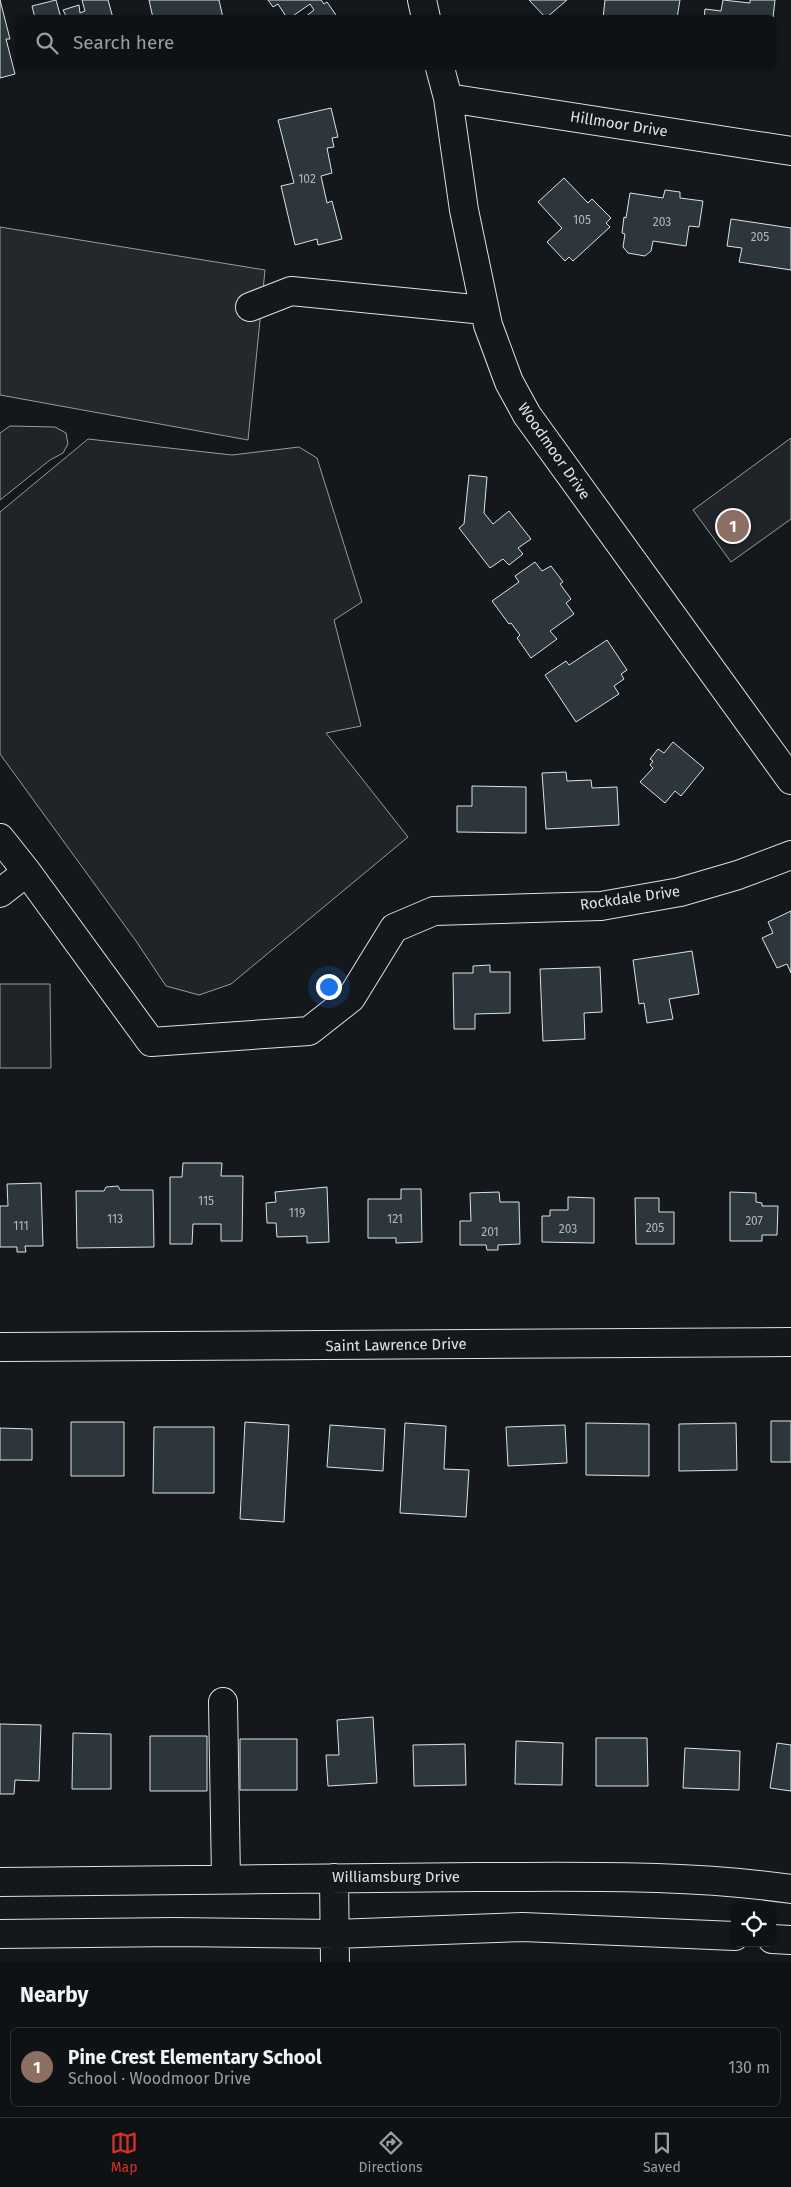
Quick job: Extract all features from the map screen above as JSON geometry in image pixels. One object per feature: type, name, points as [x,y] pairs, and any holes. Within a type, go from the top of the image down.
[{"type":"street","points":[[422,0],[425,15]]},
{"type":"street","name":"Woodmoor Drive","points":[[441,70],[448,98],[464,210],[484,310],[509,382],[527,416],[791,780]]},
{"type":"street","name":"Hillmoor Drive","points":[[448,98],[791,151]]},
{"type":"street","points":[[250,307],[291,291],[484,310]]},
{"type":"street","points":[[0,838],[27,872],[0,893]]},
{"type":"street","name":"Rockdale Drive","points":[[27,872],[151,1042],[310,1031],[351,998],[394,928],[434,911],[601,906],[680,892],[738,876],[791,854]]},
{"type":"street","name":"Saint Lawrence Drive","points":[[0,1347],[791,1342]]},
{"type":"street","points":[[223,1702],[226,1879]]},
{"type":"street","points":[[334,1878],[335,1962]]},
{"type":"street","name":"Williamsburg Drive","points":[[0,1882],[334,1878],[670,1878],[748,1883],[791,1889]]},
{"type":"street","points":[[0,1934],[175,1932],[335,1934],[524,1927],[731,1936]]},
{"type":"street","points":[[776,1938],[791,1940]]},
{"type":"shaded area","points":[[0,227],[265,270],[248,440],[0,395]]},
{"type":"shaded area","points":[[10,426],[55,427],[66,433],[68,444],[63,453],[50,460],[0,500],[0,433]]},
{"type":"shaded area","points":[[791,438],[791,519],[731,562],[693,510]]},
{"type":"shaded area","points":[[88,439],[232,455],[299,447],[317,458],[362,602],[334,620],[361,726],[326,733],[408,837],[231,984],[199,995],[166,986],[136,941],[0,754],[0,512]]},
{"type":"shaded area","points":[[0,984],[50,984],[51,1068],[0,1068]]},
{"type":"building","points":[[0,0],[10,39],[6,39],[15,74],[0,78]]},
{"type":"building","points":[[56,0],[60,15],[34,15],[32,6]]},
{"type":"building","points":[[82,0],[108,0],[112,15],[66,15],[63,10],[79,5],[80,13],[85,11]]},
{"type":"building","points":[[149,0],[219,0],[222,15],[152,15]]},
{"type":"building","points":[[268,0],[321,0],[324,4],[327,2],[336,15],[308,15],[314,10],[310,4],[294,15],[285,15],[278,4],[273,7]]},
{"type":"building","points":[[529,0],[567,0],[550,15],[543,15]]},
{"type":"building","points":[[605,0],[680,0],[678,15],[603,15]]},
{"type":"building","points":[[723,0],[750,3],[750,0],[775,0],[773,15],[704,15],[705,9],[721,11]]},
{"type":"building","points":[[331,108],[338,137],[332,138],[334,147],[327,148],[332,173],[321,176],[327,203],[332,201],[342,239],[318,245],[317,239],[295,245],[281,186],[294,183],[278,120]]},
{"type":"building","points":[[564,178],[588,203],[592,199],[611,218],[606,223],[610,227],[573,261],[569,257],[565,261],[547,242],[562,228],[538,202]]},
{"type":"building","points":[[665,190],[680,192],[680,198],[703,201],[699,227],[689,226],[686,246],[653,241],[651,251],[645,256],[628,253],[623,247],[625,234],[622,233],[630,193],[663,198]]},
{"type":"building","points":[[731,219],[791,228],[791,270],[739,262],[742,248],[727,246]]},
{"type":"building","points":[[469,475],[487,477],[484,513],[493,524],[509,511],[531,539],[518,548],[523,554],[509,565],[503,559],[490,568],[459,528],[464,524]]},
{"type":"building","points":[[535,562],[542,571],[551,566],[563,582],[560,584],[571,599],[566,603],[574,614],[550,631],[557,639],[531,658],[517,638],[520,635],[492,601],[519,582],[515,576]]},
{"type":"building","points":[[607,640],[627,670],[621,674],[624,679],[614,686],[619,694],[576,722],[545,675],[566,661],[569,665]]},
{"type":"building","points":[[673,742],[704,768],[681,796],[675,791],[665,803],[640,782],[653,768],[650,765],[653,761],[650,759],[658,749],[664,753]]},
{"type":"building","points":[[566,772],[567,781],[591,780],[592,788],[617,787],[619,825],[546,829],[542,773]]},
{"type":"building","points":[[472,786],[526,787],[526,833],[457,832],[457,806],[472,806]]},
{"type":"building","points":[[791,911],[791,973],[787,964],[777,968],[762,938],[773,933],[768,922]]},
{"type":"building","points":[[692,951],[699,994],[669,999],[673,1019],[647,1023],[644,1003],[639,1004],[633,960]]},
{"type":"building","points":[[490,965],[490,972],[510,972],[510,1013],[475,1014],[475,1029],[454,1029],[453,973],[473,973],[473,966]]},
{"type":"building","points":[[600,967],[602,1012],[584,1013],[585,1039],[543,1041],[540,969]]},
{"type":"building","points":[[183,1163],[222,1163],[221,1176],[243,1176],[242,1241],[221,1241],[221,1224],[193,1224],[192,1244],[170,1244],[170,1177],[182,1177]]},
{"type":"building","points":[[41,1183],[43,1246],[25,1246],[26,1252],[17,1252],[17,1247],[0,1247],[0,1206],[8,1206],[7,1184]]},
{"type":"building","points":[[118,1186],[120,1190],[153,1190],[154,1247],[77,1248],[76,1191],[104,1191],[106,1187]]},
{"type":"building","points":[[327,1187],[329,1242],[307,1243],[307,1236],[277,1237],[276,1223],[267,1223],[266,1203],[276,1202],[275,1192]]},
{"type":"building","points":[[401,1189],[421,1189],[422,1242],[396,1243],[396,1238],[368,1238],[368,1199],[401,1199]]},
{"type":"building","points":[[499,1192],[500,1202],[519,1202],[520,1244],[498,1245],[498,1250],[487,1250],[486,1245],[460,1245],[460,1221],[471,1221],[470,1193]]},
{"type":"building","points":[[730,1192],[756,1193],[756,1202],[762,1203],[762,1206],[778,1206],[777,1235],[762,1235],[762,1241],[730,1241]]},
{"type":"building","points":[[568,1197],[594,1198],[594,1243],[542,1242],[542,1216],[550,1216],[550,1210],[568,1210]]},
{"type":"building","points":[[635,1198],[659,1198],[659,1212],[674,1212],[674,1244],[636,1244]]},
{"type":"building","points":[[771,1421],[791,1421],[791,1462],[771,1462]]},
{"type":"building","points":[[71,1422],[124,1422],[124,1476],[71,1476]]},
{"type":"building","points":[[245,1422],[289,1425],[284,1522],[240,1519]]},
{"type":"building","points":[[405,1423],[446,1426],[444,1469],[469,1470],[466,1517],[400,1513]]},
{"type":"building","points":[[586,1423],[649,1424],[649,1476],[586,1475]]},
{"type":"building","points":[[736,1423],[737,1470],[679,1471],[679,1424]]},
{"type":"building","points":[[330,1425],[385,1429],[383,1471],[327,1467]]},
{"type":"building","points":[[565,1425],[567,1463],[508,1466],[506,1427]]},
{"type":"building","points":[[154,1427],[214,1427],[214,1493],[153,1493]]},
{"type":"building","points":[[0,1428],[32,1429],[32,1460],[0,1460]]},
{"type":"building","points":[[373,1717],[377,1783],[328,1786],[326,1755],[339,1755],[337,1720]]},
{"type":"building","points":[[0,1724],[41,1725],[39,1781],[15,1780],[14,1794],[0,1794]]},
{"type":"building","points":[[73,1733],[111,1734],[111,1789],[72,1789]]},
{"type":"building","points":[[150,1736],[207,1736],[207,1791],[150,1791]]},
{"type":"building","points":[[596,1738],[647,1738],[648,1786],[596,1786]]},
{"type":"building","points":[[240,1739],[297,1739],[297,1790],[240,1790]]},
{"type":"building","points":[[516,1741],[563,1743],[562,1785],[515,1784]]},
{"type":"building","points":[[777,1743],[791,1745],[791,1791],[770,1788]]},
{"type":"building","points":[[465,1744],[466,1785],[414,1786],[413,1745]]},
{"type":"building","points":[[685,1748],[740,1751],[739,1790],[683,1788]]},
{"type":"place","name":"Pine Crest Elementary School","points":[[733,526]]}]
